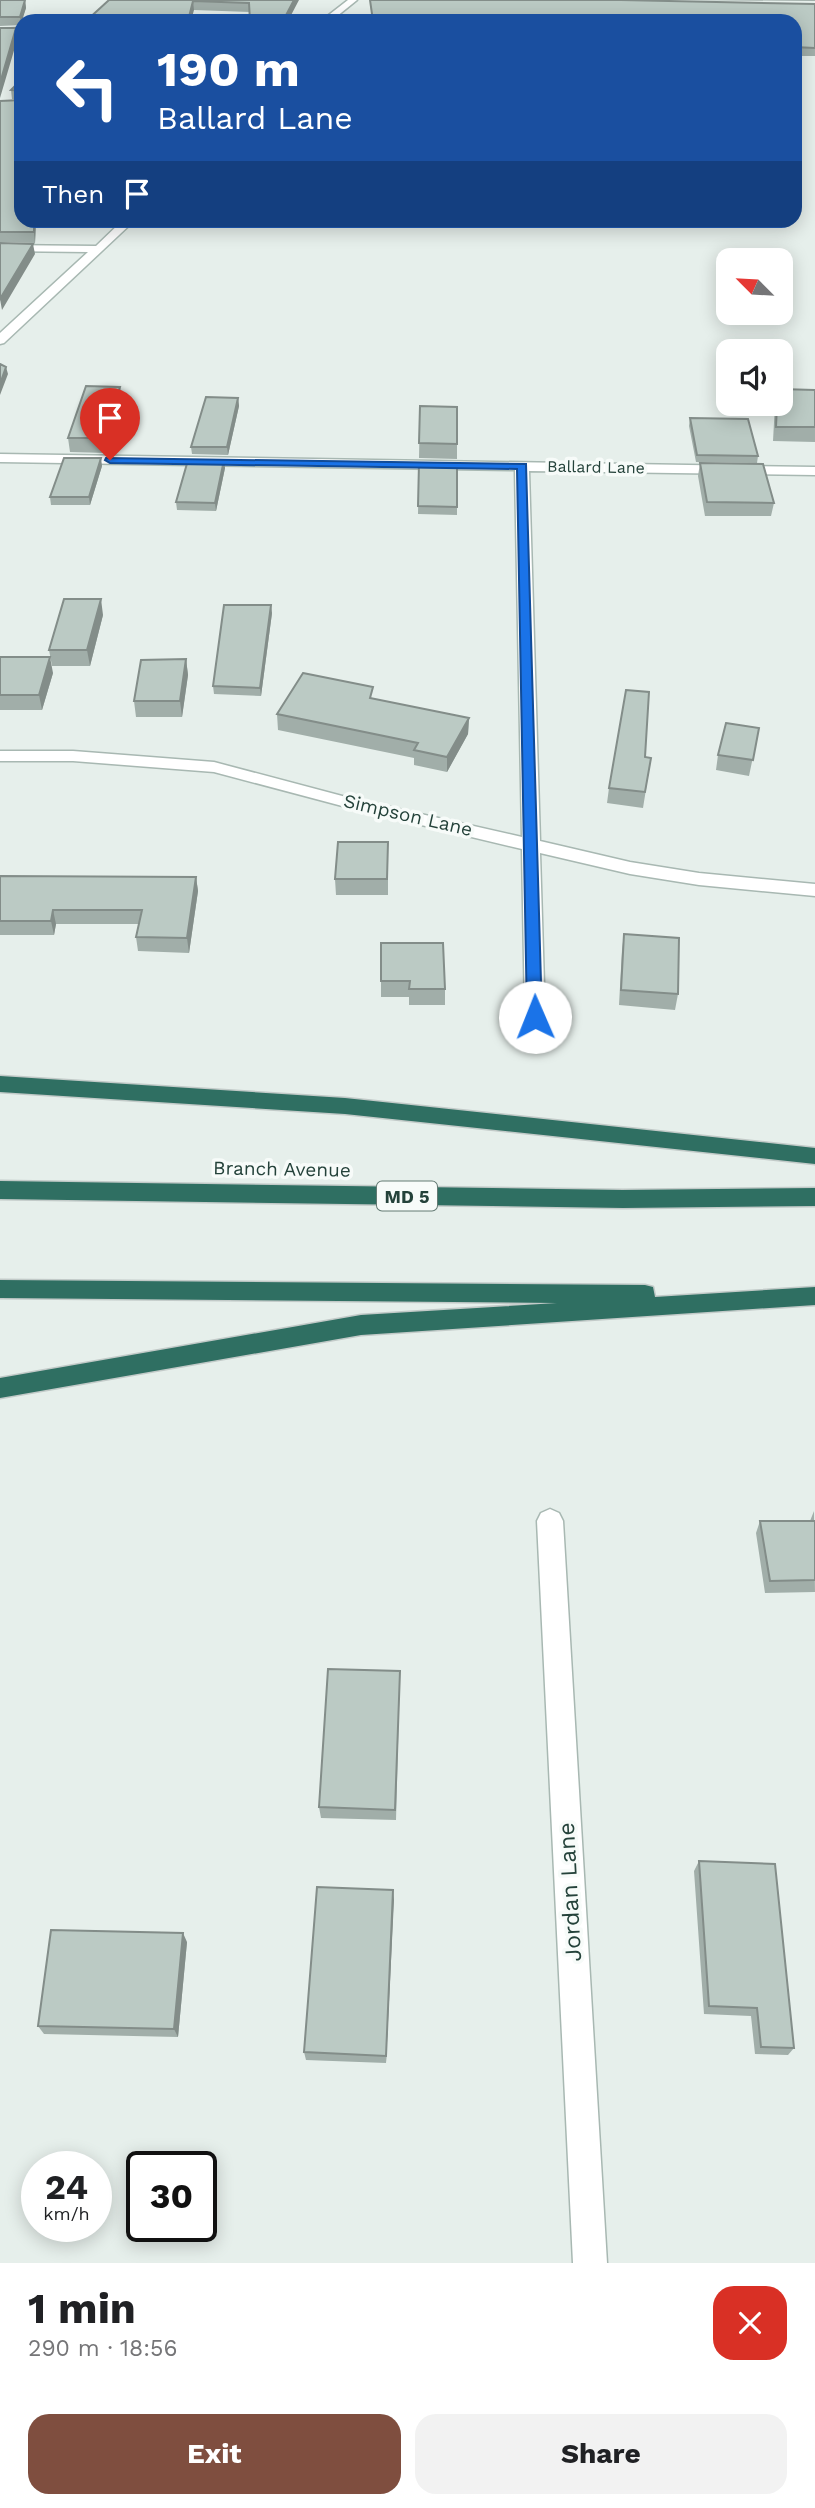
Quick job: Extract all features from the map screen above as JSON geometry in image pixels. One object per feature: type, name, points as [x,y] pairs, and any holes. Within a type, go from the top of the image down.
[{"type":"highway","points":[[0,1084],[345,1106],[815,1156]]},
{"type":"highway","name":"Branch Avenue","points":[[0,1190],[623,1199],[815,1197]]},
{"type":"highway","points":[[0,1289],[815,1296]]},
{"type":"highway","points":[[0,1388],[361,1325],[815,1296]]},
{"type":"street","points":[[334,14],[353,0],[363,0]]},
{"type":"street","points":[[0,340],[121,228]]},
{"type":"street","points":[[0,248],[99,249]]},
{"type":"street","name":"Ballard Lane","points":[[0,458],[815,471]]},
{"type":"street","points":[[522,466],[535,1017]]},
{"type":"street","name":"Simpson Lane","points":[[0,756],[73,756],[214,767],[346,802],[531,843],[630,869],[699,879],[815,890]]},
{"type":"street","name":"Jordan Lane","points":[[550,1521],[590,2263]]},
{"type":"building","points":[[0,0],[25,0],[21,14],[0,17]]},
{"type":"building","points":[[109,0],[294,0],[287,14],[250,14],[249,3],[193,1],[190,14],[94,14]]},
{"type":"building","points":[[370,0],[621,0],[815,4],[815,48],[802,47],[802,14],[372,14]]},
{"type":"building","points":[[0,28],[14,28],[14,35],[0,83]]},
{"type":"building","points":[[14,100],[14,228],[34,228],[34,232],[0,232],[0,101]]},
{"type":"building","points":[[0,243],[33,244],[0,299]]},
{"type":"building","points":[[0,364],[6,367],[0,384]]},
{"type":"building","points":[[86,386],[120,387],[104,438],[68,438]]},
{"type":"building","points":[[793,389],[815,390],[815,427],[776,427],[776,416],[793,416]]},
{"type":"building","points":[[206,397],[238,398],[227,447],[191,447]]},
{"type":"building","points":[[420,406],[457,407],[457,444],[419,443]]},
{"type":"building","points":[[690,418],[748,419],[758,456],[697,455]]},
{"type":"building","points":[[64,458],[101,458],[89,497],[50,497]]},
{"type":"building","points":[[188,460],[224,460],[215,503],[176,502]]},
{"type":"building","points":[[419,463],[457,464],[457,507],[418,506]]},
{"type":"building","points":[[700,463],[763,464],[774,503],[707,502]]},
{"type":"building","points":[[64,599],[101,599],[87,650],[49,650]]},
{"type":"building","points":[[224,605],[271,605],[260,688],[213,686]]},
{"type":"building","points":[[0,657],[50,657],[39,695],[0,695]]},
{"type":"building","points":[[186,659],[180,701],[134,701],[141,660]]},
{"type":"building","points":[[303,673],[373,687],[370,698],[469,718],[447,757],[414,750],[418,743],[277,714]]},
{"type":"building","points":[[626,690],[649,692],[645,757],[651,758],[645,792],[609,788]]},
{"type":"building","points":[[726,723],[759,728],[753,760],[718,755]]},
{"type":"building","points":[[338,842],[388,842],[387,879],[335,879]]},
{"type":"building","points":[[0,876],[196,877],[187,938],[136,937],[142,910],[53,910],[51,921],[0,921]]},
{"type":"building","points":[[624,934],[679,938],[678,994],[621,990]]},
{"type":"building","points":[[381,943],[443,943],[445,989],[409,989],[410,981],[381,981]]},
{"type":"building","points":[[760,1521],[815,1521],[815,1580],[770,1581]]},
{"type":"building","points":[[328,1669],[400,1671],[395,1810],[319,1807]]},
{"type":"building","points":[[699,1861],[775,1864],[794,2048],[761,2047],[757,2008],[709,2006]]},
{"type":"building","points":[[317,1887],[393,1890],[386,2056],[304,2052]]},
{"type":"building","points":[[51,1930],[183,1933],[174,2029],[38,2026]]},
{"type":"route","points":[[110,460],[522,466],[535,1017]]}]
